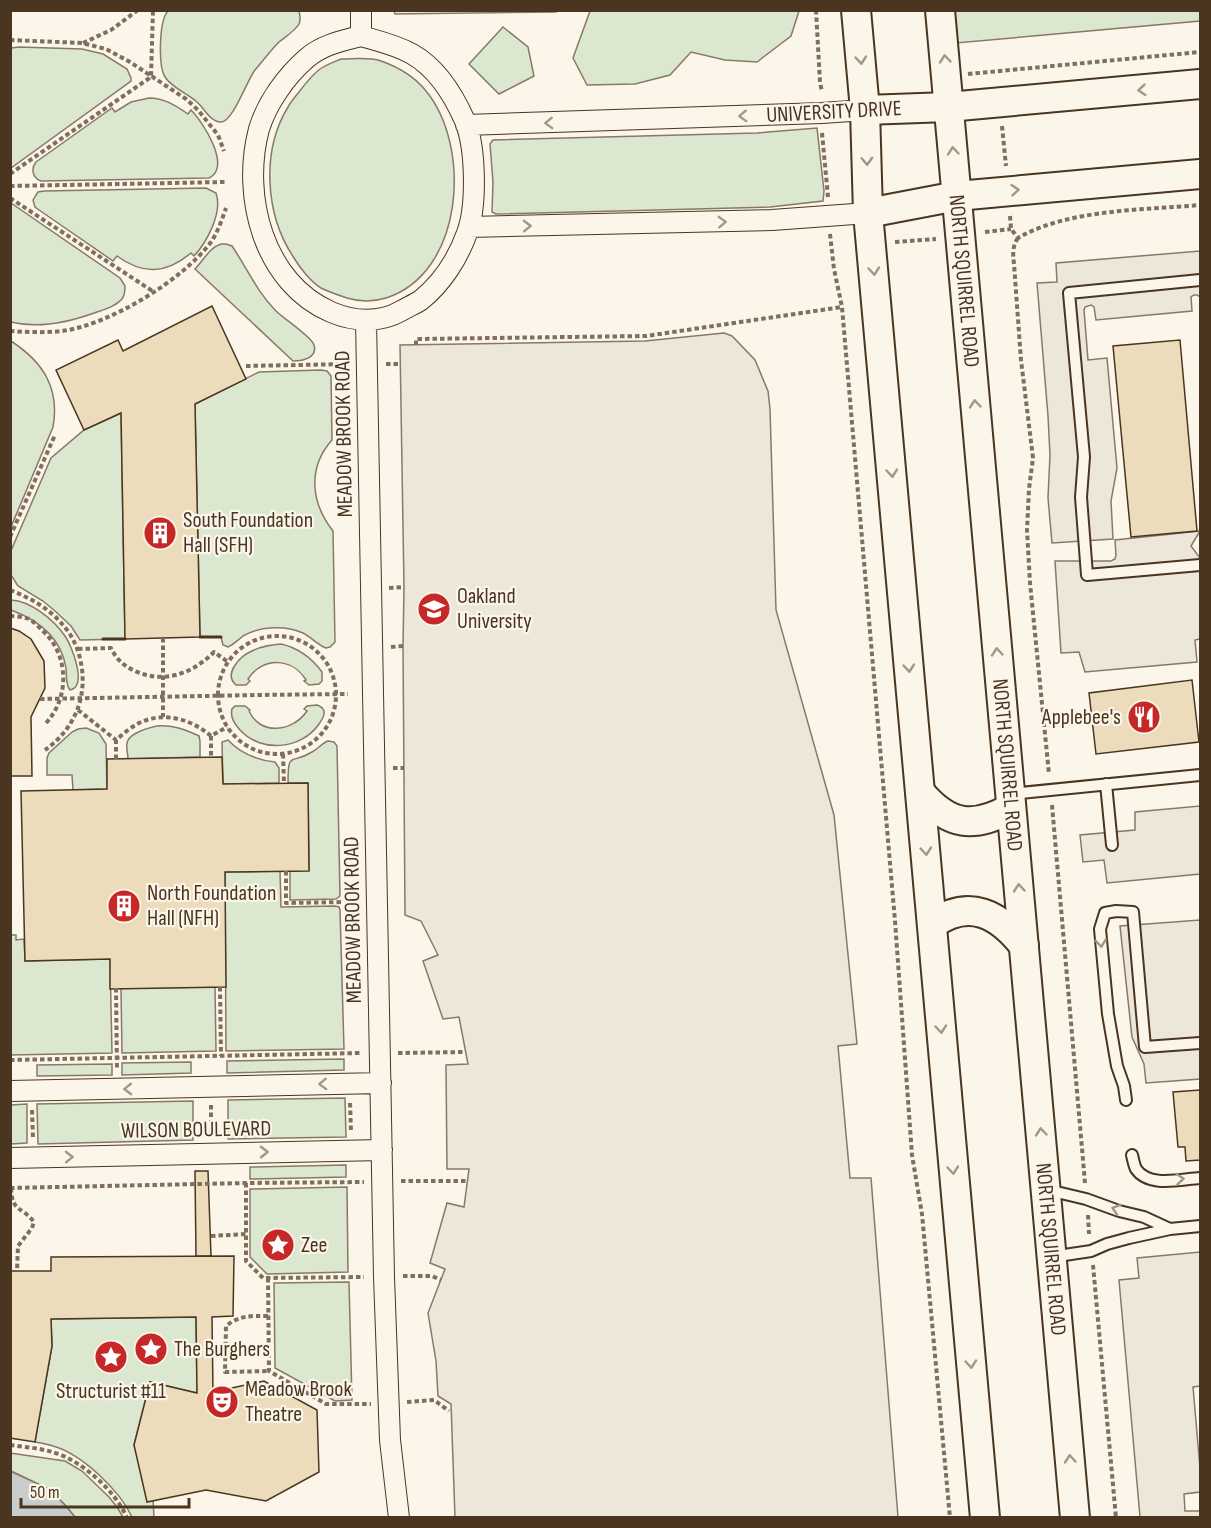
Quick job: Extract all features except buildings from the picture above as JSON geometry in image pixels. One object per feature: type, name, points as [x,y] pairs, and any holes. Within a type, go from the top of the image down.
[{"type":"main road","points":[[856,10],[865,110],[868,213],[985,1518]]},
{"type":"main road","name":"NORTH SQUIRREL ROAD","points":[[940,10],[1075,1518]]},
{"type":"main road","name":"UNIVERSITY DRIVE","points":[[865,110],[948,107],[1200,84]]},
{"type":"main road","points":[[868,213],[957,196],[1200,174]]},
{"type":"main road","points":[[921,793],[931,806],[959,821],[988,820],[1010,801]]},
{"type":"main road","points":[[933,924],[944,916],[954,913],[977,911],[1004,925],[1024,946]]},
{"type":"street","points":[[361,10],[361,36]]},
{"type":"street","points":[[361,36],[390,44],[413,55],[433,71],[451,93],[466,125],[474,175],[473,203],[469,227],[456,258],[440,282],[420,301],[394,315],[366,320],[344,318],[317,306],[295,289],[278,266],[264,241],[257,214],[254,156],[260,128],[272,101],[288,77],[308,57],[332,43],[361,36]]},
{"type":"street","name":"UNIVERSITY DRIVE","points":[[466,125],[865,110]]},
{"type":"street","points":[[469,227],[772,220],[868,213]]},
{"type":"street","name":"MEADOW BROOK ROAD","points":[[366,320],[384,1277],[388,1403],[399,1518]]},
{"type":"street","name":"WILSON BOULEVARD","points":[[10,1091],[381,1083]]},
{"type":"street","name":"WILSON BOULEVARD","points":[[10,1158],[382,1150]]},
{"type":"lane","points":[[1200,280],[1069,293],[1084,458],[1081,497],[1087,575],[1200,565]]},
{"type":"lane","points":[[1010,801],[1050,790],[1200,775]]},
{"type":"lane","points":[[1106,784],[1112,845]]},
{"type":"lane","points":[[1126,1100],[1117,1066],[1108,1014],[1100,929],[1105,914],[1116,911],[1133,912],[1145,1047],[1200,1043]]},
{"type":"lane","points":[[1132,1155],[1136,1169],[1147,1178],[1162,1181],[1200,1178]]},
{"type":"lane","points":[[1046,1190],[1086,1199],[1144,1217],[1170,1229]]},
{"type":"lane","points":[[1051,1257],[1091,1251],[1107,1244],[1170,1229],[1200,1227]]},
{"type":"path","points":[[82,43],[111,30],[138,10]]},
{"type":"path","points":[[151,77],[153,10]]},
{"type":"path","points":[[816,10],[822,91]]},
{"type":"path","points":[[10,40],[82,43],[106,49],[186,99],[218,135],[224,151]]},
{"type":"path","points":[[980,71],[1200,52]]},
{"type":"path","points":[[10,174],[151,77]]},
{"type":"path","points":[[822,128],[829,202]]},
{"type":"path","points":[[1003,136],[1007,171]]},
{"type":"path","points":[[10,186],[225,182]]},
{"type":"path","points":[[10,198],[153,292]]},
{"type":"path","points":[[1116,1518],[1030,583],[1027,530],[1033,458],[1021,360],[1013,251],[1018,238],[1057,222],[1092,215],[1200,205]]},
{"type":"path","points":[[10,331],[62,331],[102,320],[153,292],[174,278],[200,255],[213,239],[226,208]]},
{"type":"path","points":[[1011,229],[1018,238]]},
{"type":"path","points":[[830,234],[842,307],[894,909],[912,1155],[922,1214],[950,1518]]},
{"type":"path","points":[[893,242],[940,238]]},
{"type":"path","points":[[416,345],[416,339],[646,336],[842,307]]},
{"type":"path","points":[[246,366],[352,364]]},
{"type":"path","points":[[10,537],[55,435]]},
{"type":"path","points":[[385,588],[404,587]]},
{"type":"path","points":[[10,590],[46,608],[67,630],[78,649],[83,675],[82,698],[78,710],[64,732],[45,750]]},
{"type":"path","points":[[10,616],[29,619],[49,636],[56,646],[63,670],[63,684],[61,699],[46,723]]},
{"type":"path","points":[[269,636],[294,638],[316,650],[333,676],[337,694],[330,722],[318,738],[302,748],[283,754],[257,750],[236,737],[227,727],[220,712],[218,695],[220,678],[228,662],[241,649],[257,639],[269,636]]},
{"type":"path","points":[[163,638],[163,717]]},
{"type":"path","points":[[78,649],[111,648],[116,657],[127,667],[143,674],[163,677],[193,669],[214,652],[228,662]]},
{"type":"path","points":[[40,699],[348,694]]},
{"type":"path","points":[[78,710],[116,740]]},
{"type":"path","points":[[116,740],[138,723],[163,717],[190,723],[211,736]]},
{"type":"path","points":[[211,736],[227,727]]},
{"type":"path","points":[[211,736],[211,757]]},
{"type":"path","points":[[116,740],[116,759]]},
{"type":"path","points":[[283,754],[284,783]]},
{"type":"path","points":[[286,871],[286,903],[344,902]]},
{"type":"path","points":[[220,987],[221,1056]]},
{"type":"path","points":[[116,988],[117,1058]]},
{"type":"path","points":[[394,1053],[466,1052]]},
{"type":"path","points":[[10,1060],[364,1053]]},
{"type":"path","points":[[31,1059],[31,1067]]},
{"type":"path","points":[[350,1100],[351,1134]]},
{"type":"path","points":[[210,1102],[211,1137]]},
{"type":"path","points":[[32,1104],[33,1142]]},
{"type":"path","points":[[401,1181],[466,1181]]},
{"type":"path","points":[[17,1271],[18,1246],[34,1222],[16,1208],[12,1201],[11,1188],[366,1182]]},
{"type":"path","points":[[246,1183],[246,1261],[263,1278],[369,1277]]},
{"type":"path","points":[[211,1236],[246,1234]]},
{"type":"path","points":[[399,1276],[432,1276],[441,1280]]},
{"type":"path","points":[[268,1278],[269,1371]]},
{"type":"path","points":[[268,1316],[242,1316],[226,1326],[225,1372],[269,1371],[326,1404],[373,1404]]},
{"type":"path","points":[[403,1402],[434,1400],[449,1411]]},
{"type":"path","points":[[10,1445],[53,1452],[75,1461],[112,1493],[127,1518]]},
{"type":"green space","points":[[590,10],[799,11],[791,36],[757,62],[725,60],[691,52],[670,75],[635,84],[587,85],[573,58]]},
{"type":"green space","points":[[1200,10],[1200,21],[956,43],[954,11]]},
{"type":"green space","points":[[168,11],[299,11],[300,22],[255,70],[235,108],[226,120],[221,122],[210,117],[197,102],[165,77],[161,63],[160,43]]},
{"type":"green space","points":[[503,27],[528,47],[534,76],[499,94],[469,64]]},
{"type":"green space","points":[[11,48],[82,49],[103,54],[127,69],[131,81],[11,168]]},
{"type":"green space","points":[[341,59],[381,61],[406,73],[426,91],[441,115],[450,143],[454,175],[452,206],[445,236],[432,263],[412,284],[386,298],[376,300],[362,301],[347,298],[321,288],[313,282],[299,266],[284,241],[272,203],[270,163],[279,124],[290,103],[311,77],[322,68]]},
{"type":"green space","points":[[149,98],[160,99],[188,114],[191,110],[196,116],[208,134],[217,155],[218,164],[215,172],[209,178],[41,181],[36,178],[33,170],[36,162],[112,108],[115,112],[131,102]]},
{"type":"green space","points":[[817,128],[824,191],[823,201],[770,207],[496,214],[492,212],[493,182],[490,144],[493,140],[757,133]]},
{"type":"green space","points":[[206,188],[216,193],[218,201],[216,218],[204,243],[194,256],[191,253],[173,265],[154,270],[136,266],[117,256],[113,261],[35,207],[33,200],[38,192],[44,191]]},
{"type":"green space","points":[[11,203],[120,278],[125,286],[122,299],[117,304],[87,316],[65,321],[43,325],[11,322]]},
{"type":"green space","points":[[221,244],[232,246],[269,304],[312,342],[315,349],[311,356],[293,361],[195,269],[210,251]]},
{"type":"green space","points":[[11,341],[32,358],[47,377],[54,400],[55,413],[53,427],[11,527]]},
{"type":"green space","points":[[327,371],[331,376],[332,440],[319,462],[315,485],[320,509],[333,531],[335,642],[326,648],[303,633],[281,628],[257,630],[243,636],[228,647],[223,645],[221,637],[200,637],[195,404],[259,372]]},
{"type":"green space","points":[[121,413],[125,639],[80,640],[71,626],[55,611],[18,586],[11,575],[10,553],[51,458],[84,430]]},
{"type":"green space","points":[[11,600],[19,601],[41,612],[65,636],[77,666],[78,682],[75,687],[70,690],[68,688],[63,657],[54,639],[39,625],[11,610]]},
{"type":"green space","points":[[281,644],[309,658],[322,672],[322,681],[319,684],[309,685],[304,681],[306,680],[300,672],[293,667],[277,663],[261,667],[248,679],[250,681],[246,685],[236,685],[232,681],[232,671],[247,653],[270,645]]},
{"type":"green space","points":[[317,705],[323,709],[324,715],[311,733],[292,743],[281,745],[269,745],[249,737],[236,725],[232,715],[232,709],[235,706],[245,706],[250,710],[254,719],[261,724],[268,728],[277,728],[294,723],[307,711],[304,709],[307,706]]},
{"type":"green space","points":[[157,726],[178,728],[199,736],[200,757],[128,759],[128,739],[139,732]]},
{"type":"green space","points":[[86,728],[99,733],[106,744],[107,789],[73,790],[72,775],[47,775],[49,753],[72,732]]},
{"type":"green space","points":[[228,740],[250,756],[275,762],[279,768],[279,783],[223,784],[222,742]]},
{"type":"green space","points":[[328,741],[334,742],[337,746],[340,896],[336,899],[290,900],[290,871],[309,870],[308,783],[288,783],[289,766],[292,760],[305,756]]},
{"type":"green space","points":[[280,871],[281,907],[339,907],[344,1049],[226,1051],[225,872]]},
{"type":"green space","points":[[10,935],[16,935],[16,940],[24,939],[25,961],[110,959],[112,1053],[11,1055]]},
{"type":"green space","points":[[215,987],[216,1051],[122,1053],[121,988]]},
{"type":"green space","points":[[344,1059],[344,1070],[227,1073],[227,1061]]},
{"type":"green space","points":[[191,1062],[191,1073],[122,1075],[122,1063]]},
{"type":"green space","points":[[112,1064],[112,1075],[37,1076],[37,1065]]},
{"type":"green space","points":[[345,1098],[346,1137],[228,1139],[228,1100]]},
{"type":"green space","points":[[193,1101],[193,1140],[38,1144],[37,1104]]},
{"type":"green space","points":[[27,1104],[27,1143],[11,1144],[11,1105]]},
{"type":"green space","points":[[346,1165],[346,1177],[250,1179],[250,1167]]},
{"type":"green space","points":[[347,1187],[348,1272],[267,1274],[250,1257],[250,1189]]},
{"type":"green space","points":[[349,1282],[352,1400],[335,1401],[275,1368],[274,1283]]},
{"type":"green space","points":[[196,1317],[197,1393],[150,1382],[134,1445],[153,1500],[154,1517],[132,1517],[119,1496],[88,1465],[64,1450],[35,1442],[52,1346],[51,1319]]},
{"type":"green space","points":[[10,1453],[65,1461],[82,1471],[109,1497],[123,1517],[75,1517],[49,1489],[11,1471]]},
{"type":"shaded area","points":[[556,10],[556,12],[395,14],[394,11]]},
{"type":"shaded area","points":[[1200,251],[1200,297],[1194,295],[1191,297],[1192,311],[1096,320],[1094,307],[1091,305],[1085,307],[1088,360],[1107,358],[1117,468],[1111,501],[1113,539],[1052,543],[1048,498],[1050,455],[1048,416],[1037,283],[1057,282],[1056,263]]},
{"type":"shaded area","points":[[724,333],[732,336],[755,360],[768,391],[776,610],[834,815],[857,1044],[838,1046],[850,1178],[871,1178],[898,1517],[455,1517],[451,1404],[438,1396],[436,1361],[428,1313],[445,1269],[430,1263],[447,1203],[464,1207],[469,1169],[447,1169],[446,1065],[468,1064],[459,1017],[443,1019],[423,961],[438,955],[421,921],[405,915],[404,587],[400,345],[645,341]]},
{"type":"shaded area","points":[[1200,531],[1191,546],[1200,558],[1200,639],[1195,640],[1197,662],[1085,672],[1079,652],[1061,653],[1055,561],[1111,561],[1116,555],[1115,540]]},
{"type":"shaded area","points":[[1200,806],[1200,874],[1107,883],[1104,860],[1083,862],[1080,835],[1135,830],[1135,812]]},
{"type":"shaded area","points":[[1200,920],[1200,1079],[1146,1083],[1144,1064],[1132,1037],[1120,926]]},
{"type":"shaded area","points":[[1200,1252],[1200,1386],[1193,1387],[1200,1492],[1184,1494],[1185,1511],[1200,1511],[1200,1517],[1140,1517],[1119,1280],[1139,1278],[1137,1258]]},
{"type":"shaded area","points":[[10,1471],[49,1489],[75,1517],[11,1517]]},
{"type":"wall","points":[[200,637],[221,637]]},
{"type":"wall","points":[[103,639],[125,639]]},
{"type":"place","name":"South Foundation Hall (SFH)","points":[[160,533]]},
{"type":"place","name":"Oakland University","points":[[434,609]]},
{"type":"place","name":"Applebee's","points":[[1144,717]]},
{"type":"place","name":"North Foundation Hall (NFH)","points":[[124,906]]},
{"type":"place","name":"Zee","points":[[278,1245]]},
{"type":"place","name":"The Burghers","points":[[151,1349]]},
{"type":"place","name":"Structurist #11","points":[[111,1357]]},
{"type":"place","name":"Meadow Brook Theatre","points":[[222,1402]]}]
